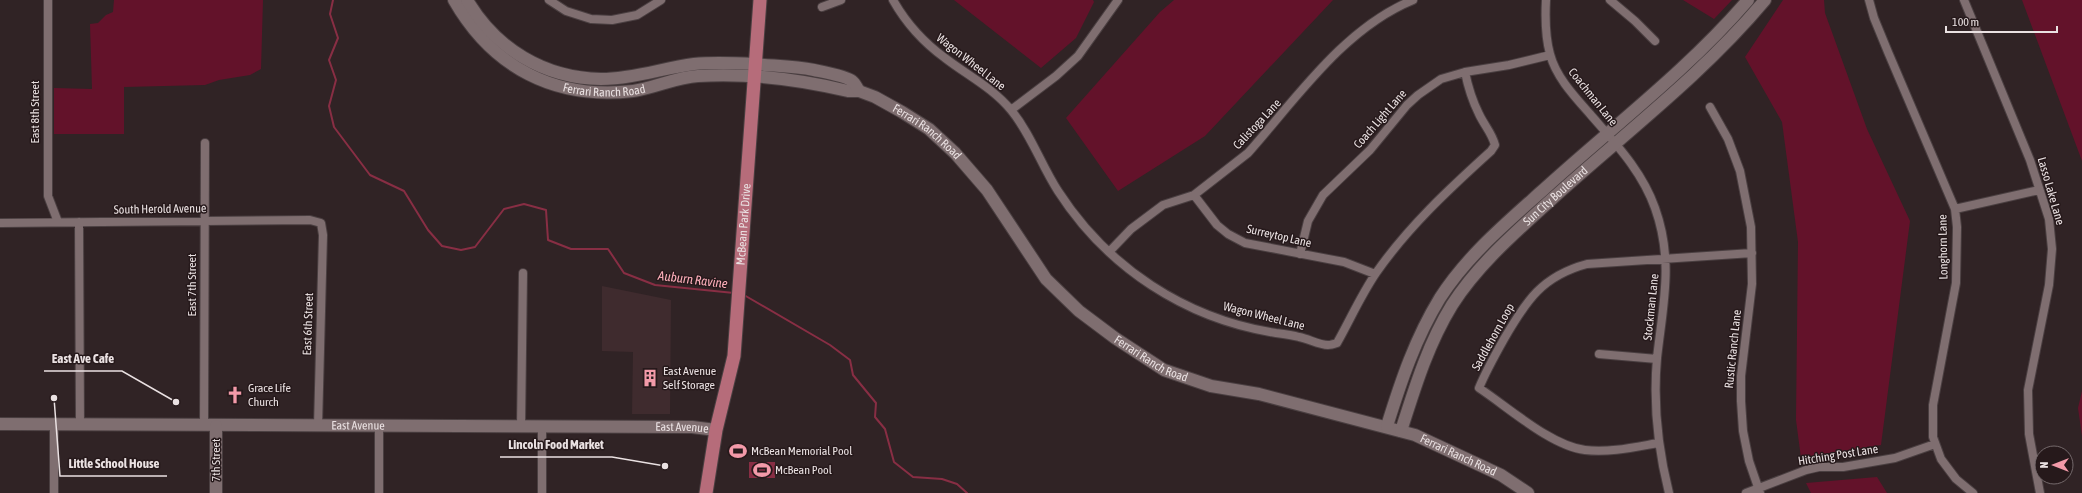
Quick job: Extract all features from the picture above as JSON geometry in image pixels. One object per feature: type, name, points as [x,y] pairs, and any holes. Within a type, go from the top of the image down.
[{"type":"main road","name":"McBean Park Drive","points":[[706,493],[716,430],[734,356],[760,0]]},
{"type":"street","name":"East 8th Street","points":[[48,0],[48,196],[58,222]]},
{"type":"street","name":"Ferrari Ranch Road","points":[[454,0],[463,15],[482,39],[499,55],[519,70],[545,82],[578,90],[602,94],[636,90],[675,79],[756,71]]},
{"type":"street","name":"Ferrari Ranch Road","points":[[467,0],[489,32],[506,46],[528,60],[549,69],[579,77],[602,79],[632,76],[695,64],[756,71],[781,78],[848,91],[859,91],[902,112],[929,129],[955,153],[987,190],[1046,279],[1079,310],[1115,338],[1164,370],[1211,386],[1259,394],[1401,430],[1444,447],[1501,475],[1528,493]]},
{"type":"street","points":[[550,0],[566,12],[591,19],[612,20],[637,15],[661,0]]},
{"type":"street","points":[[822,7],[841,0]]},
{"type":"street","name":"Wagon Wheel Lane","points":[[893,0],[904,19],[923,40],[987,88],[1011,110],[1036,149],[1057,189],[1073,214],[1090,236],[1128,269],[1159,291],[1196,310],[1231,323],[1299,337],[1327,345],[1337,343],[1375,274],[1413,225],[1446,191],[1491,151],[1495,145],[1493,137],[1479,115],[1470,94],[1465,72]]},
{"type":"street","points":[[1011,110],[1056,76],[1078,56],[1118,0]]},
{"type":"street","name":"Calistoga Lane","points":[[1109,252],[1131,229],[1163,206],[1194,195],[1248,153],[1352,37],[1382,15],[1413,0]]},
{"type":"street","name":"Coachman Lane","points":[[1546,0],[1546,35],[1550,55],[1557,72],[1572,94],[1611,138]]},
{"type":"street","points":[[1610,0],[1635,21],[1655,41]]},
{"type":"street","name":"Sun City Boulevard","points":[[1401,430],[1430,346],[1452,305],[1474,274],[1708,44],[1748,0]]},
{"type":"street","name":"Sun City Boulevard","points":[[1386,426],[1402,376],[1417,340],[1452,282],[1499,230],[1716,54],[1765,0]]},
{"type":"street","name":"Longhorn Lane","points":[[1869,0],[1874,18],[1955,209],[1957,227],[1956,283],[1933,405],[1932,422],[1935,444],[1941,459],[1956,479],[1973,493]]},
{"type":"street","name":"Lasso Lake Lane","points":[[1964,0],[2030,160],[2049,219],[2052,249],[2049,285],[2028,390],[2029,434],[2040,493]]},
{"type":"street","name":"Coach Light Lane","points":[[1300,254],[1308,221],[1323,195],[1370,150],[1418,94],[1442,79],[1465,72],[1509,65],[1550,55]]},
{"type":"street","name":"Rustic Ranch Lane","points":[[1710,107],[1728,139],[1740,171],[1750,220],[1752,284],[1741,376],[1741,401],[1743,431],[1758,491]]},
{"type":"street","name":"Stockman Lane","points":[[1611,138],[1628,158],[1647,188],[1657,215],[1667,258],[1664,305],[1657,359],[1658,443],[1669,493]]},
{"type":"street","name":"East 7th Street","points":[[205,144],[204,220],[210,426]]},
{"type":"street","points":[[1955,209],[2039,190]]},
{"type":"street","name":"Surreytop Lane","points":[[1194,195],[1208,215],[1228,234],[1245,243],[1344,262],[1375,274]]},
{"type":"street","name":"South Herold Avenue","points":[[0,223],[204,220],[310,220],[320,223]]},
{"type":"street","points":[[79,222],[80,426]]},
{"type":"street","name":"East 6th Street","points":[[318,426],[323,236],[320,223]]},
{"type":"street","points":[[1667,258],[1752,253]]},
{"type":"street","name":"Saddlehorn Loop","points":[[1658,443],[1600,451],[1584,450],[1568,446],[1554,440],[1479,388],[1521,309],[1541,286],[1571,268],[1587,264],[1667,258]]},
{"type":"street","points":[[521,427],[523,273]]},
{"type":"street","points":[[1599,354],[1657,359]]},
{"type":"street","name":"East Avenue","points":[[0,424],[54,426],[692,427],[716,430]]},
{"type":"street","points":[[54,426],[54,493]]},
{"type":"street","name":"7th Street","points":[[210,426],[216,493]]},
{"type":"street","points":[[379,427],[379,493]]},
{"type":"street","points":[[542,427],[542,493]]},
{"type":"street","name":"Hitching Post Lane","points":[[1746,493],[1758,491],[1806,470],[1819,467],[1844,467],[1895,458],[1935,444]]},
{"type":"shaded area","points":[[114,0],[263,0],[261,69],[250,75],[219,80],[205,85],[124,87],[124,134],[54,134],[54,88],[92,89],[90,24],[98,23],[106,15],[113,12]]},
{"type":"shaded area","points":[[954,0],[1093,0],[1094,2],[1076,38],[1041,68]]},
{"type":"shaded area","points":[[1174,0],[1333,0],[1205,136],[1118,191],[1066,118],[1160,12]]},
{"type":"shaded area","points":[[1683,0],[1732,0],[1714,19]]},
{"type":"shaded area","points":[[1783,0],[1824,0],[1825,13],[1867,129],[1910,221],[1881,445],[1801,458],[1796,420],[1798,242],[1782,122],[1745,57]]},
{"type":"shaded area","points":[[2022,0],[2082,0],[2082,161]]},
{"type":"shaded area","points":[[602,286],[671,300],[670,414],[632,414],[633,352],[602,351]]},
{"type":"shaded area","points":[[2082,391],[2082,436],[2078,408]]},
{"type":"shaded area","name":"McBean Pool","points":[[749,462],[775,462],[775,478],[749,478]]},
{"type":"shaded area","points":[[1877,477],[1887,493],[1811,493],[1806,483]]},
{"type":"waterway","name":"Auburn Ravine","points":[[333,0],[330,14],[338,38],[329,60],[336,80],[329,106],[334,127],[370,175],[404,191],[428,230],[442,246],[461,250],[475,247],[504,209],[524,204],[546,210],[548,240],[571,249],[608,249],[624,273],[655,285],[734,293]]},
{"type":"waterway","name":"Auburn Ravine","points":[[744,295],[830,345],[850,360],[853,375],[876,403],[875,417],[885,429],[894,462],[913,477],[942,479],[957,484],[967,493]]},
{"type":"place","name":"East Avenue Self Storage","points":[[650,378]]},
{"type":"place","name":"Grace Life Church","points":[[235,395]]},
{"type":"place","name":"Little School House","points":[[54,398]]},
{"type":"place","name":"East Ave Cafe","points":[[176,402]]},
{"type":"place","name":"McBean Memorial Pool","points":[[738,451]]},
{"type":"place","name":"Lincoln Food Market","points":[[665,466]]},
{"type":"place","name":"McBean Pool","points":[[762,470]]}]
